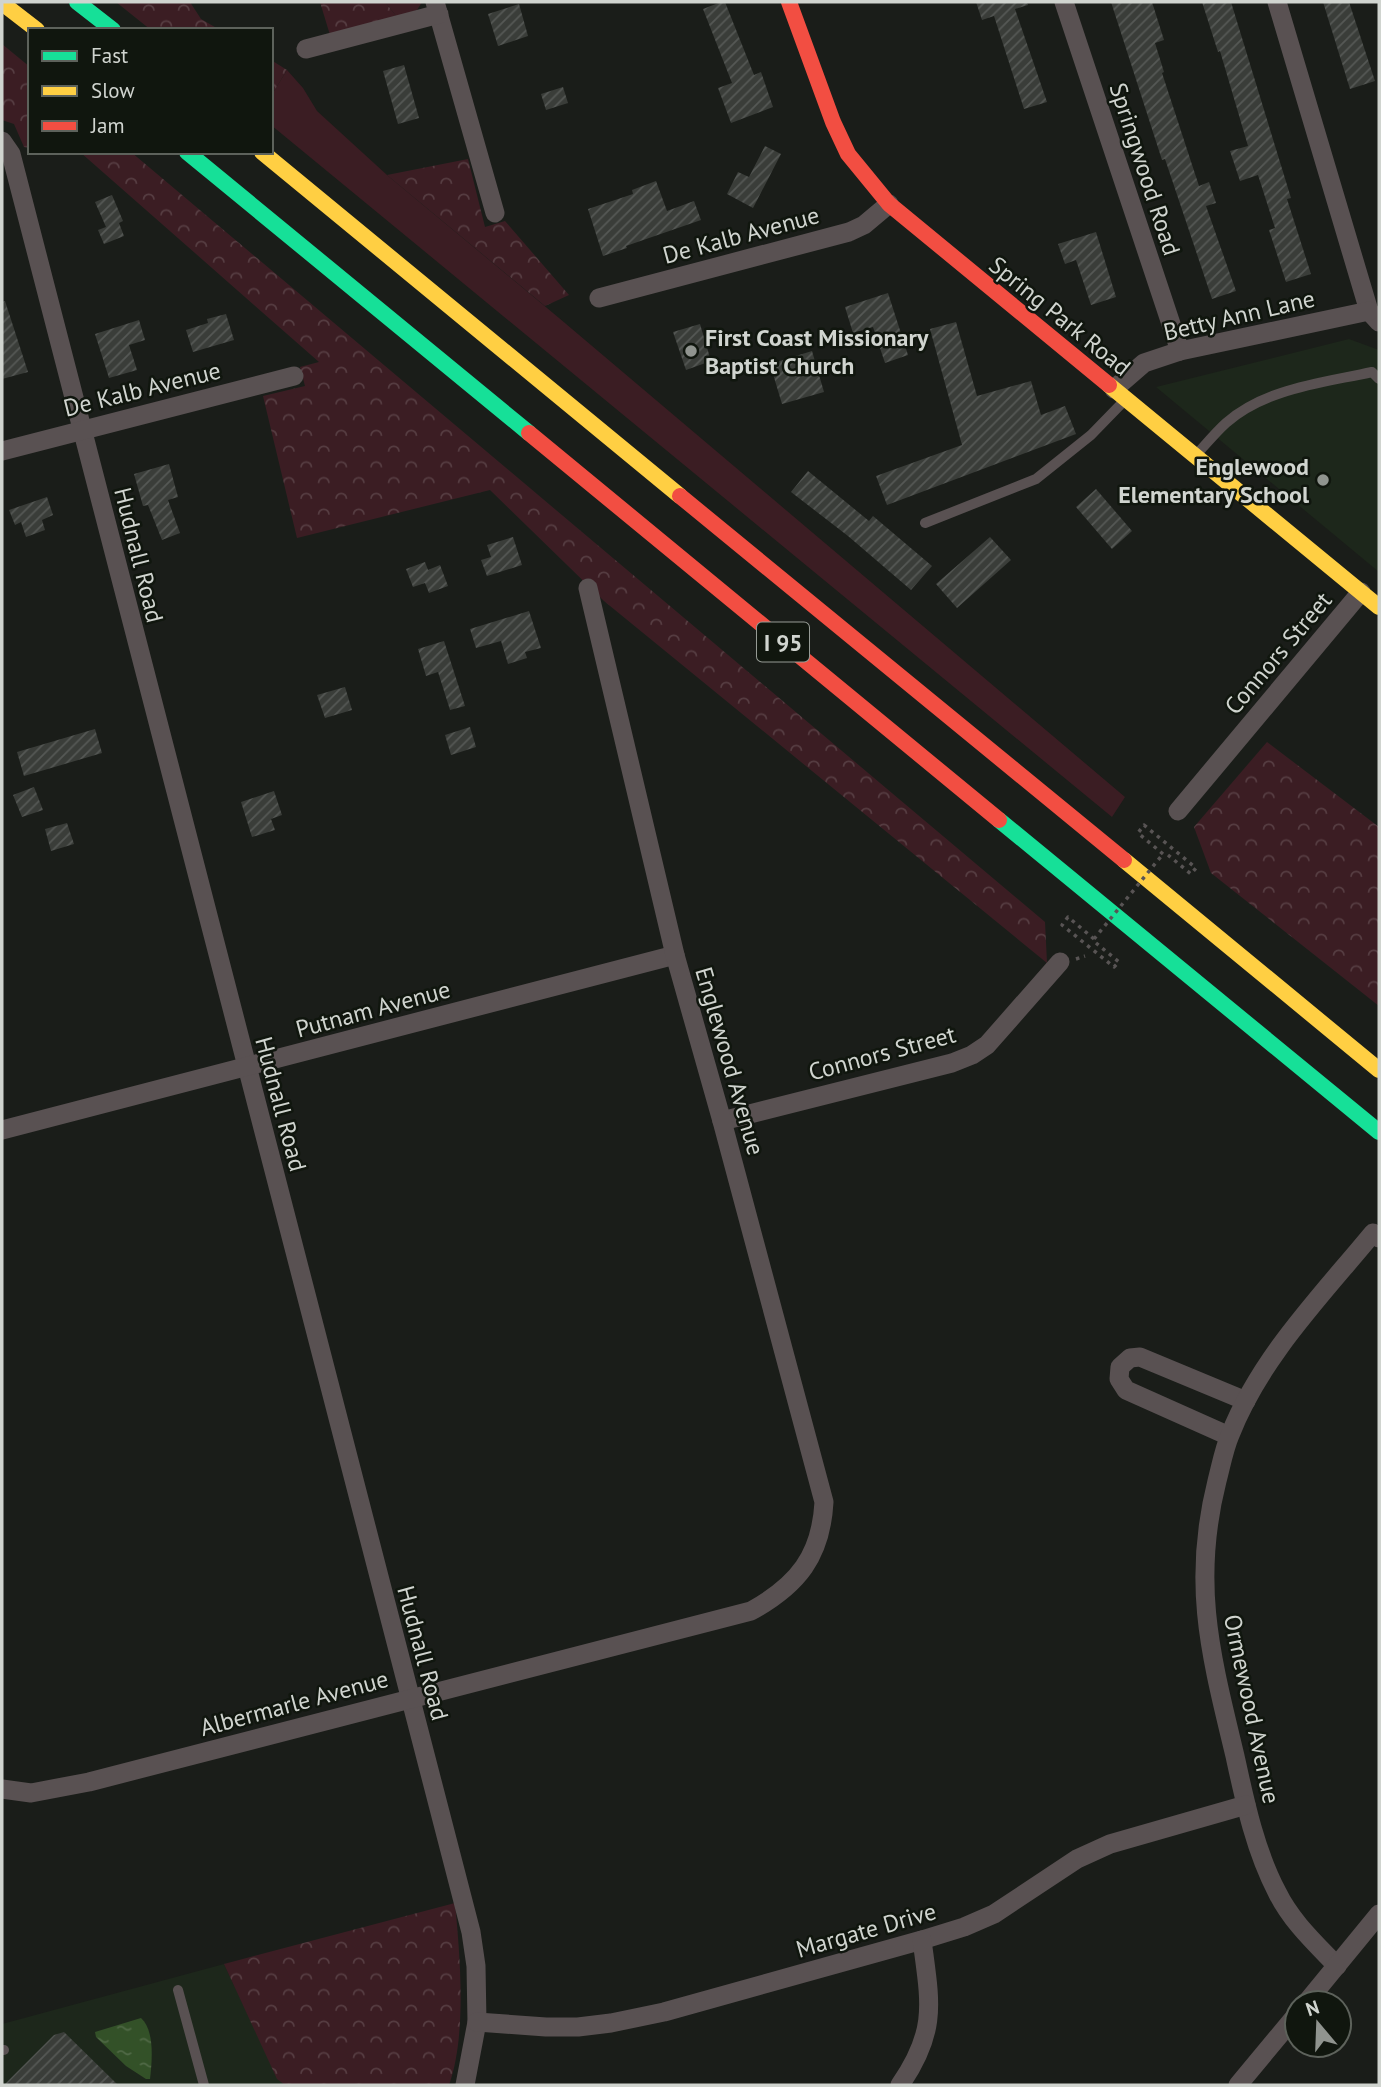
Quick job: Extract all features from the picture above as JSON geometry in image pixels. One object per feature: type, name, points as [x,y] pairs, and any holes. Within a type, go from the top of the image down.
[{"type":"main road","points":[[77,2],[110,28]]},
{"type":"main road","name":"Spring Park Road","points":[[789,2],[833,122],[848,154],[889,204],[1379,607]]},
{"type":"main road","points":[[2,3],[34,28]]},
{"type":"main road","name":"I 95","points":[[189,154],[1379,1132]]},
{"type":"main road","name":"I 95","points":[[264,154],[1379,1070]]},
{"type":"street","name":"Springwood Road","points":[[1064,2],[1180,351]]},
{"type":"street","points":[[1277,2],[1374,316]]},
{"type":"street","points":[[306,49],[437,8],[495,213]]},
{"type":"street","name":"Hudnall Road","points":[[2,141],[11,155],[471,1932],[476,1966],[477,2022],[465,2085]]},
{"type":"street","name":"De Kalb Avenue","points":[[599,298],[849,232],[864,225],[889,204]]},
{"type":"street","name":"Betty Ann Lane","points":[[1120,394],[1144,363],[1180,351],[1374,316]]},
{"type":"street","name":"De Kalb Avenue","points":[[2,451],[294,376]]},
{"type":"street","name":"Englewood Avenue","points":[[588,588],[675,955],[824,1502],[823,1523],[817,1546]]},
{"type":"street","name":"Connors Street","points":[[1178,811],[1361,592]]},
{"type":"street","name":"Putnam Avenue","points":[[2,1130],[675,955]]},
{"type":"street","name":"Connors Street","points":[[722,1121],[952,1063],[972,1055],[986,1045],[1060,962]]},
{"type":"street","name":"Ormewood Avenue","points":[[1337,1966],[1298,1926],[1277,1894],[1263,1861],[1246,1805],[1206,1627],[1205,1542],[1210,1508],[1229,1436],[1246,1401],[1290,1333],[1376,1236]]},
{"type":"street","points":[[1229,1436],[1126,1390],[1119,1379],[1120,1367],[1130,1359],[1140,1357],[1246,1401]]},
{"type":"street","name":"Albermarle Avenue","points":[[2,1789],[31,1793],[89,1782],[751,1611],[771,1600],[793,1581],[809,1562],[817,1546]]},
{"type":"street","name":"Margate Drive","points":[[477,2022],[546,2027],[611,2023],[664,2012],[922,1940],[994,1914],[1077,1859],[1110,1844],[1246,1805]]},
{"type":"street","points":[[1318,1989],[1379,1914]]},
{"type":"street","points":[[900,2085],[916,2060],[926,2033],[930,2004],[922,1940]]},
{"type":"street","points":[[1238,2085],[1283,2031]]},
{"type":"lane","points":[[1196,455],[1226,423],[1251,405],[1283,391],[1372,372],[1379,379]]},
{"type":"lane","points":[[925,523],[1036,479],[1091,435],[1120,394]]},
{"type":"lane","points":[[178,1990],[204,2085]]},
{"type":"path","points":[[1144,825],[1196,868],[1191,874],[1166,855],[1138,833],[1144,825]]},
{"type":"path","points":[[1095,941],[1166,855]]},
{"type":"path","points":[[1068,917],[1095,941],[1119,962],[1114,967],[1062,925],[1068,917]]},
{"type":"shaded area","name":"Englewood Elementary School","points":[[1349,339],[1379,350],[1379,572],[1156,387]]},
{"type":"shaded area","points":[[224,1964],[276,2075],[287,2085],[2,2085],[2,2024]]},
{"type":"green space","points":[[116,2],[190,2],[201,19],[217,28],[148,28]]},
{"type":"green space","points":[[320,2],[385,2],[397,17],[330,35]]},
{"type":"green space","points":[[385,2],[422,2],[417,10],[397,17]]},
{"type":"green space","points":[[2,44],[28,65],[28,148],[24,147],[14,124],[2,120]]},
{"type":"green space","points":[[273,61],[287,70],[273,93]]},
{"type":"green space","points":[[287,70],[303,88],[317,111],[387,175],[1125,797],[1112,817],[273,127],[273,93]]},
{"type":"green space","points":[[82,154],[133,154],[1045,922],[1047,963],[604,601],[490,490],[297,538],[263,396],[305,386],[300,367],[319,362]]},
{"type":"green space","points":[[468,159],[485,227],[505,221],[569,295],[545,306],[387,175]]},
{"type":"green space","points":[[1267,742],[1379,827],[1379,1006],[1211,873],[1194,827]]},
{"type":"green space","points":[[455,1903],[461,1995],[458,2043],[449,2085],[285,2085],[277,2079],[224,1964]]},
{"type":"water","points":[[141,2018],[151,2038],[150,2079],[126,2066],[96,2037],[95,2032]]},
{"type":"building","points":[[725,2],[754,75],[761,72],[773,107],[731,123],[718,88],[732,83],[703,9]]},
{"type":"building","points":[[976,2],[1027,2],[1028,5],[1015,9],[1047,102],[1024,109],[994,16],[982,20]]},
{"type":"building","points":[[1111,2],[1152,2],[1164,40],[1155,43],[1164,72],[1162,73],[1199,186],[1209,182],[1216,203],[1206,206],[1236,291],[1212,299],[1165,159],[1162,160]]},
{"type":"building","points":[[1202,2],[1231,2],[1291,198],[1287,199],[1311,274],[1286,282],[1269,230],[1275,228],[1258,175],[1240,181],[1230,151],[1248,146],[1220,51],[1218,52]]},
{"type":"building","points":[[1323,2],[1349,2],[1375,81],[1350,89]]},
{"type":"building","points":[[519,4],[528,36],[498,46],[488,14]]},
{"type":"building","points":[[404,65],[419,118],[398,124],[383,71]]},
{"type":"building","points":[[563,87],[568,103],[546,110],[541,94]]},
{"type":"building","points":[[765,146],[781,154],[753,208],[727,194],[738,172],[749,177]]},
{"type":"building","points":[[656,181],[667,211],[694,201],[701,220],[603,256],[588,209],[633,194],[632,190]]},
{"type":"building","points":[[112,195],[123,221],[119,223],[124,236],[104,244],[98,230],[106,227],[95,202]]},
{"type":"building","points":[[1096,232],[1116,297],[1091,305],[1076,260],[1065,264],[1058,244]]},
{"type":"building","points":[[888,293],[908,355],[885,363],[873,327],[853,333],[845,307]]},
{"type":"building","points":[[5,301],[28,372],[2,379],[2,302]]},
{"type":"building","points":[[226,314],[234,340],[193,352],[186,330],[208,323],[207,319]]},
{"type":"building","points":[[139,320],[145,340],[129,345],[137,370],[109,378],[95,334]]},
{"type":"building","points":[[956,322],[977,396],[1031,381],[1041,415],[1065,406],[1076,434],[887,505],[876,476],[962,445],[930,329]]},
{"type":"building","points":[[700,324],[711,361],[686,370],[673,332]]},
{"type":"building","points":[[812,351],[824,392],[782,404],[770,364]]},
{"type":"building","points":[[169,464],[178,497],[168,500],[180,533],[162,540],[148,505],[143,506],[134,474]]},
{"type":"building","points":[[808,471],[869,521],[873,516],[932,566],[911,590],[791,492]]},
{"type":"building","points":[[1096,489],[1132,531],[1112,549],[1076,507]]},
{"type":"building","points":[[47,497],[53,515],[42,520],[45,530],[26,537],[21,522],[15,525],[9,510]]},
{"type":"building","points":[[513,537],[522,565],[487,576],[481,560],[491,557],[487,545]]},
{"type":"building","points":[[990,537],[1011,560],[957,608],[936,584]]},
{"type":"building","points":[[425,562],[428,570],[440,565],[448,586],[429,593],[425,583],[413,587],[406,569]]},
{"type":"building","points":[[529,611],[541,648],[525,652],[527,658],[508,664],[501,641],[476,648],[470,629]]},
{"type":"building","points":[[444,641],[465,706],[450,710],[438,672],[426,676],[418,649]]},
{"type":"building","points":[[345,687],[352,710],[325,718],[317,695]]},
{"type":"building","points":[[470,727],[476,747],[451,755],[445,735]]},
{"type":"building","points":[[95,729],[102,753],[24,776],[17,752]]},
{"type":"building","points":[[34,787],[43,810],[22,817],[13,795]]},
{"type":"building","points":[[274,791],[282,815],[271,819],[275,830],[252,837],[241,802]]},
{"type":"building","points":[[67,823],[74,844],[51,851],[45,829]]},
{"type":"building","points":[[64,2032],[118,2085],[4,2085],[54,2035]]},
{"type":"traffic: fast","points":[[77,2],[110,28]]},
{"type":"traffic: fast","points":[[189,154],[529,433]]},
{"type":"traffic: fast","points":[[999,820],[1379,1132]]},
{"type":"traffic: slow","points":[[2,3],[34,28]]},
{"type":"traffic: slow","points":[[264,154],[680,496]]},
{"type":"traffic: slow","points":[[1109,385],[1379,607]]},
{"type":"traffic: slow","points":[[1124,860],[1379,1070]]},
{"type":"traffic: jam","points":[[789,2],[833,122],[848,154],[889,204],[1109,385]]},
{"type":"traffic: jam","points":[[529,433],[999,820]]},
{"type":"traffic: jam","points":[[680,496],[1124,860]]},
{"type":"place","name":"First Coast Missionary Baptist Church","points":[[691,351]]},
{"type":"place","name":"Englewood Elementary School","points":[[1323,480]]}]
